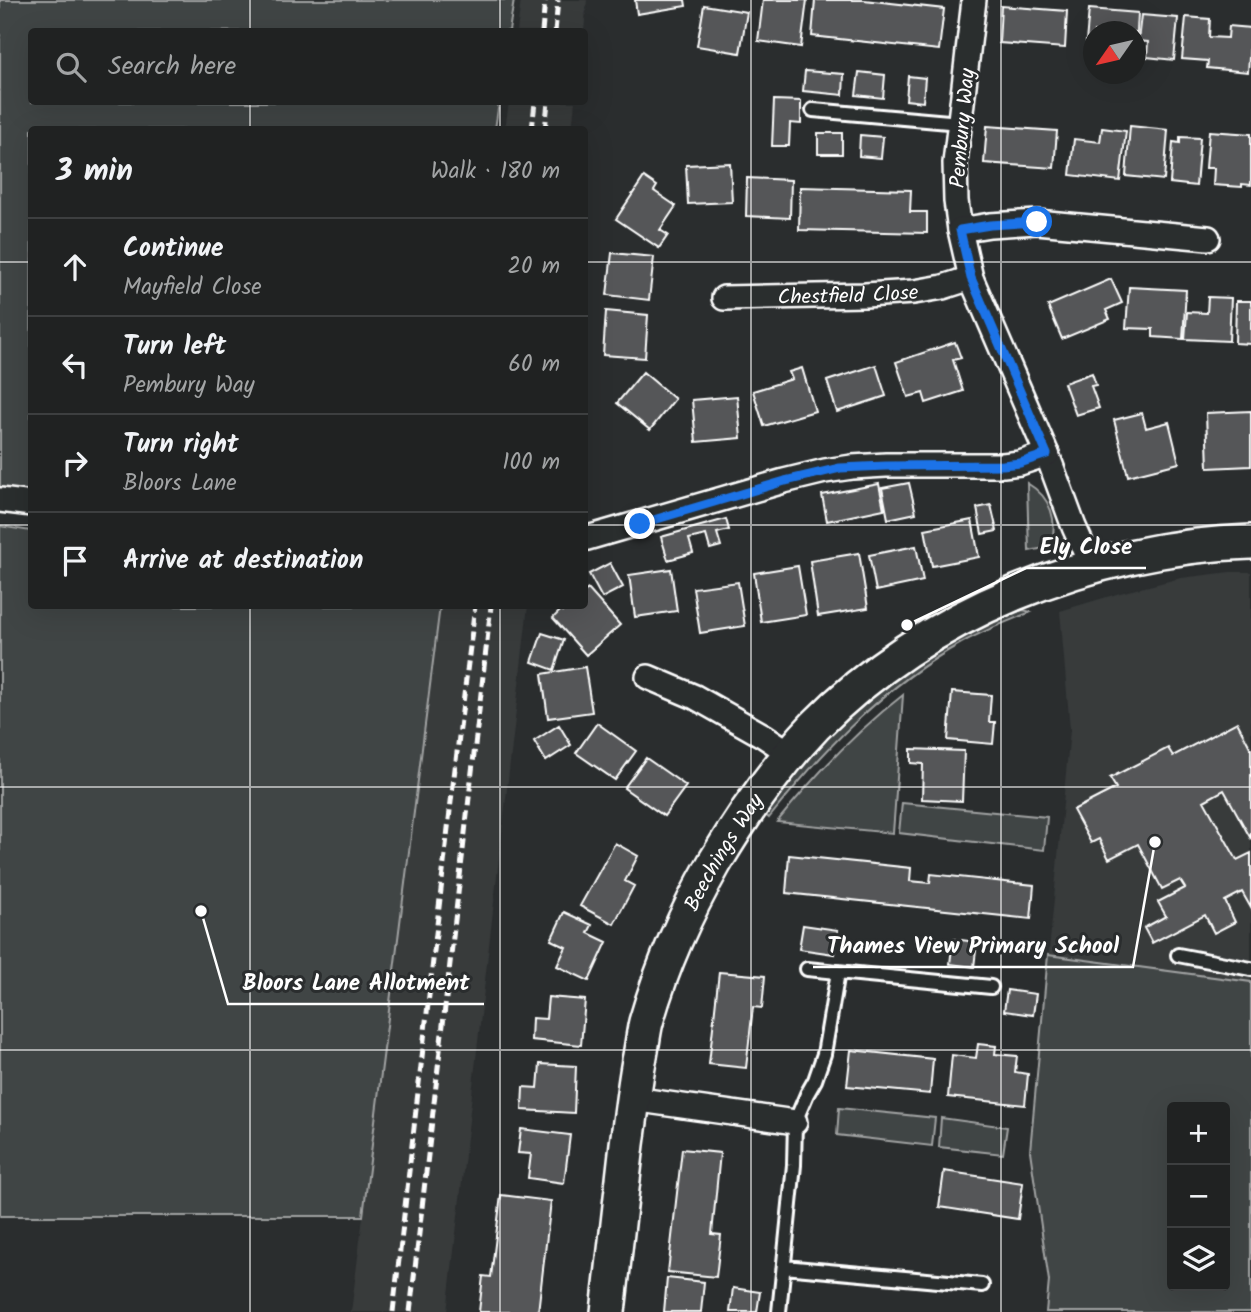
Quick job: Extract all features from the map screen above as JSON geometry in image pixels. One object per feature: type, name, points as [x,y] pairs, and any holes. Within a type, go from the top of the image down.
[{"type":"street","name":"Pembury Way","points":[[974,0],[956,163],[956,201],[960,230],[971,278],[1047,454],[1092,567]]},
{"type":"street","points":[[960,230],[1037,222],[1208,238]]},
{"type":"street","name":"Chestfield Close","points":[[724,298],[914,292],[971,278]]},
{"type":"street","points":[[588,538],[825,471],[878,466],[1003,465],[1020,463],[1047,454]]},
{"type":"street","points":[[0,500],[28,504]]},
{"type":"street","name":"Beechings Way","points":[[608,1312],[633,1098],[646,1024],[667,959],[691,905],[733,832],[791,754],[815,726],[880,671],[977,609],[1092,567],[1165,551],[1251,542]]},
{"type":"street","points":[[648,677],[695,697],[791,754]]},
{"type":"street","points":[[633,1098],[795,1122]]},
{"type":"lane","points":[[813,110],[960,123]]},
{"type":"lane","points":[[1178,955],[1251,969]]},
{"type":"lane","points":[[807,969],[990,987]]},
{"type":"lane","points":[[779,1312],[794,1165],[795,1122],[824,1054],[838,972]]},
{"type":"lane","points":[[784,1267],[982,1285]]},
{"type":"shaded area","points":[[0,0],[514,0],[509,28],[28,28],[28,105],[499,105],[495,126],[28,126],[28,494],[0,489]]},
{"type":"shaded area","points":[[521,0],[587,0],[584,28],[517,28]]},
{"type":"shaded area","points":[[509,105],[575,105],[572,126],[505,126]]},
{"type":"shaded area","points":[[1027,483],[1042,495],[1047,503],[1054,528],[1050,547],[1029,551]]},
{"type":"shaded area","points":[[0,526],[28,531],[28,609],[440,609],[363,1216],[0,1216]]},
{"type":"shaded area","points":[[1251,572],[1251,1312],[1046,1312],[1049,1281],[1030,1151],[1070,730],[1060,611],[1181,578]]},
{"type":"shaded area","points":[[440,609],[528,609],[447,1312],[351,1312]]},
{"type":"shaded area","points":[[1023,610],[1031,612],[963,642],[882,698],[834,743],[769,818],[763,813],[837,726],[868,699],[957,638]]},
{"type":"shaded area","points":[[903,695],[893,833],[777,822],[836,755]]},
{"type":"shaded area","points":[[902,803],[1047,817],[1044,850],[899,833]]},
{"type":"shaded area","points":[[1048,955],[1251,982],[1251,1312],[1046,1312],[1049,1281],[1030,1151]]},
{"type":"shaded area","points":[[839,1108],[935,1118],[932,1146],[837,1135]]},
{"type":"shaded area","points":[[941,1118],[1007,1127],[1003,1154],[939,1147]]},
{"type":"building","points":[[635,0],[685,0],[686,6],[637,14]]},
{"type":"building","points":[[763,0],[807,0],[801,47],[758,41]]},
{"type":"building","points":[[815,0],[864,0],[944,9],[939,50],[812,36]]},
{"type":"building","points":[[704,5],[747,12],[740,53],[697,46]]},
{"type":"building","points":[[1001,6],[1067,11],[1065,48],[999,43]]},
{"type":"building","points":[[1089,9],[1138,13],[1138,21],[1088,21]]},
{"type":"building","points":[[1141,15],[1178,18],[1174,60],[1147,57],[1146,21],[1140,21]]},
{"type":"building","points":[[1186,17],[1210,19],[1209,37],[1228,38],[1229,26],[1251,28],[1248,72],[1207,68],[1208,61],[1182,59]]},
{"type":"building","points":[[805,71],[844,74],[843,95],[803,91]]},
{"type":"building","points":[[859,72],[885,75],[883,98],[856,95]]},
{"type":"building","points":[[908,76],[925,78],[923,102],[906,100]]},
{"type":"building","points":[[774,100],[801,101],[801,124],[790,123],[789,146],[772,146]]},
{"type":"building","points":[[987,126],[1057,131],[1054,168],[984,163]]},
{"type":"building","points":[[1130,126],[1168,130],[1164,180],[1126,176]]},
{"type":"building","points":[[1102,128],[1126,131],[1120,181],[1070,175],[1074,139],[1100,142]]},
{"type":"building","points":[[1209,131],[1251,134],[1251,185],[1213,185],[1214,168],[1206,168]]},
{"type":"building","points":[[818,133],[842,133],[842,154],[818,154]]},
{"type":"building","points":[[860,135],[883,137],[881,158],[859,156]]},
{"type":"building","points":[[1180,137],[1200,138],[1196,186],[1170,183],[1173,142],[1180,143]]},
{"type":"building","points":[[730,163],[732,202],[688,204],[686,165]]},
{"type":"building","points":[[644,177],[657,186],[654,191],[676,206],[660,230],[668,235],[659,248],[616,219]]},
{"type":"building","points":[[747,178],[791,180],[790,218],[746,216]]},
{"type":"building","points":[[800,187],[911,190],[910,212],[927,212],[927,233],[799,230]]},
{"type":"building","points":[[612,253],[654,257],[649,300],[607,295]]},
{"type":"building","points":[[1111,279],[1122,303],[1106,310],[1110,319],[1062,339],[1048,306]]},
{"type":"building","points":[[1129,287],[1186,290],[1183,339],[1153,337],[1153,329],[1126,328]]},
{"type":"building","points":[[1208,297],[1231,298],[1229,341],[1185,339],[1187,312],[1207,313]]},
{"type":"building","points":[[1236,301],[1251,301],[1251,344],[1235,343]]},
{"type":"building","points":[[606,311],[648,315],[645,358],[603,355]]},
{"type":"building","points":[[955,342],[961,358],[953,360],[963,391],[926,403],[923,393],[908,397],[896,362]]},
{"type":"building","points":[[876,365],[886,396],[837,412],[827,381]]},
{"type":"building","points":[[802,368],[815,411],[764,426],[753,391],[792,379],[789,372]]},
{"type":"building","points":[[643,372],[675,399],[650,430],[617,403]]},
{"type":"building","points":[[1092,373],[1096,385],[1091,386],[1099,408],[1076,415],[1064,383]]},
{"type":"building","points":[[737,396],[741,438],[696,442],[692,400]]},
{"type":"building","points":[[1251,411],[1251,466],[1208,468],[1206,413]]},
{"type":"building","points":[[1142,413],[1146,428],[1169,422],[1179,463],[1128,476],[1114,420]]},
{"type":"building","points":[[909,483],[916,513],[888,519],[882,488]]},
{"type":"building","points":[[879,484],[884,509],[827,521],[822,495]]},
{"type":"building","points":[[991,505],[997,531],[982,534],[977,508]]},
{"type":"building","points":[[726,519],[729,530],[717,533],[721,546],[710,549],[706,535],[689,539],[693,553],[668,560],[661,537]]},
{"type":"building","points":[[972,520],[979,557],[932,566],[925,529]]},
{"type":"building","points":[[916,546],[923,581],[876,591],[869,555]]},
{"type":"building","points":[[859,553],[868,608],[818,616],[810,561]]},
{"type":"building","points":[[610,563],[623,587],[602,598],[589,574]]},
{"type":"building","points":[[798,566],[806,615],[761,622],[754,573]]},
{"type":"building","points":[[671,569],[677,611],[635,617],[629,575]]},
{"type":"building","points":[[738,582],[745,626],[700,633],[693,588]]},
{"type":"building","points":[[588,589],[620,625],[586,655],[553,618],[562,609],[588,609]]},
{"type":"building","points":[[542,633],[564,640],[554,670],[532,662]]},
{"type":"building","points":[[585,667],[592,712],[548,718],[542,674]]},
{"type":"building","points":[[952,692],[991,695],[989,722],[995,722],[993,744],[948,740]]},
{"type":"building","points":[[1237,722],[1251,749],[1251,839],[1224,790],[1204,801],[1237,860],[1251,853],[1251,908],[1242,892],[1225,901],[1235,922],[1214,933],[1205,915],[1152,943],[1144,928],[1166,916],[1158,902],[1185,888],[1180,880],[1162,889],[1138,844],[1109,859],[1099,839],[1091,843],[1073,810],[1116,788],[1110,778],[1168,748],[1173,756]]},
{"type":"building","points":[[597,723],[636,751],[615,780],[576,753]]},
{"type":"building","points":[[559,725],[571,745],[546,761],[534,741]]},
{"type":"building","points":[[911,749],[964,751],[962,801],[922,799],[923,764],[911,763]]},
{"type":"building","points":[[646,758],[686,786],[664,816],[624,788]]},
{"type":"building","points":[[615,843],[638,856],[625,881],[634,886],[614,924],[580,906]]},
{"type":"building","points":[[789,855],[911,868],[910,881],[930,883],[931,874],[1034,885],[1031,919],[786,893]]},
{"type":"building","points":[[564,912],[592,925],[588,933],[607,942],[589,981],[557,966],[566,947],[551,940]]},
{"type":"building","points":[[803,925],[838,930],[834,954],[799,949]]},
{"type":"building","points":[[953,939],[977,942],[974,967],[950,964]]},
{"type":"building","points":[[719,972],[765,976],[762,1008],[753,1007],[746,1068],[709,1064]]},
{"type":"building","points":[[1007,990],[1036,994],[1033,1015],[1004,1011]]},
{"type":"building","points":[[548,997],[585,1000],[581,1045],[531,1040],[532,1018],[546,1019]]},
{"type":"building","points":[[978,1044],[996,1046],[995,1054],[1017,1056],[1015,1072],[1028,1074],[1025,1105],[948,1097],[952,1055],[976,1058]]},
{"type":"building","points":[[851,1050],[933,1059],[930,1094],[847,1086]]},
{"type":"building","points":[[540,1064],[576,1066],[574,1113],[522,1110],[523,1087],[538,1088]]},
{"type":"building","points":[[521,1129],[570,1135],[564,1183],[528,1178],[531,1154],[518,1153]]},
{"type":"building","points":[[682,1149],[720,1153],[712,1234],[721,1235],[716,1277],[668,1272]]},
{"type":"building","points":[[944,1171],[1023,1183],[1018,1219],[939,1207]]},
{"type":"building","points":[[501,1195],[551,1201],[538,1312],[479,1312],[483,1276],[491,1277]]},
{"type":"building","points":[[667,1278],[704,1282],[701,1312],[664,1312]]},
{"type":"building","points":[[733,1288],[760,1292],[757,1312],[730,1312]]},
{"type":"railway","points":[[542,28],[545,0]]},
{"type":"railway","points":[[555,28],[558,0]]},
{"type":"railway","points":[[532,126],[535,105]]},
{"type":"railway","points":[[545,126],[548,105]]},
{"type":"railway","points":[[393,1312],[475,609]]},
{"type":"railway","points":[[410,1312],[491,609]]},
{"type":"place","name":"Ely Close","points":[[907,625]]},
{"type":"place","name":"Thames View Primary School","points":[[1155,842]]},
{"type":"place","name":"Bloors Lane Allotment","points":[[201,911]]},
{"type":"route","points":[[640,524],[825,471],[852,467],[1003,465],[1020,463],[1047,454],[971,278],[960,230],[1037,222]]}]
